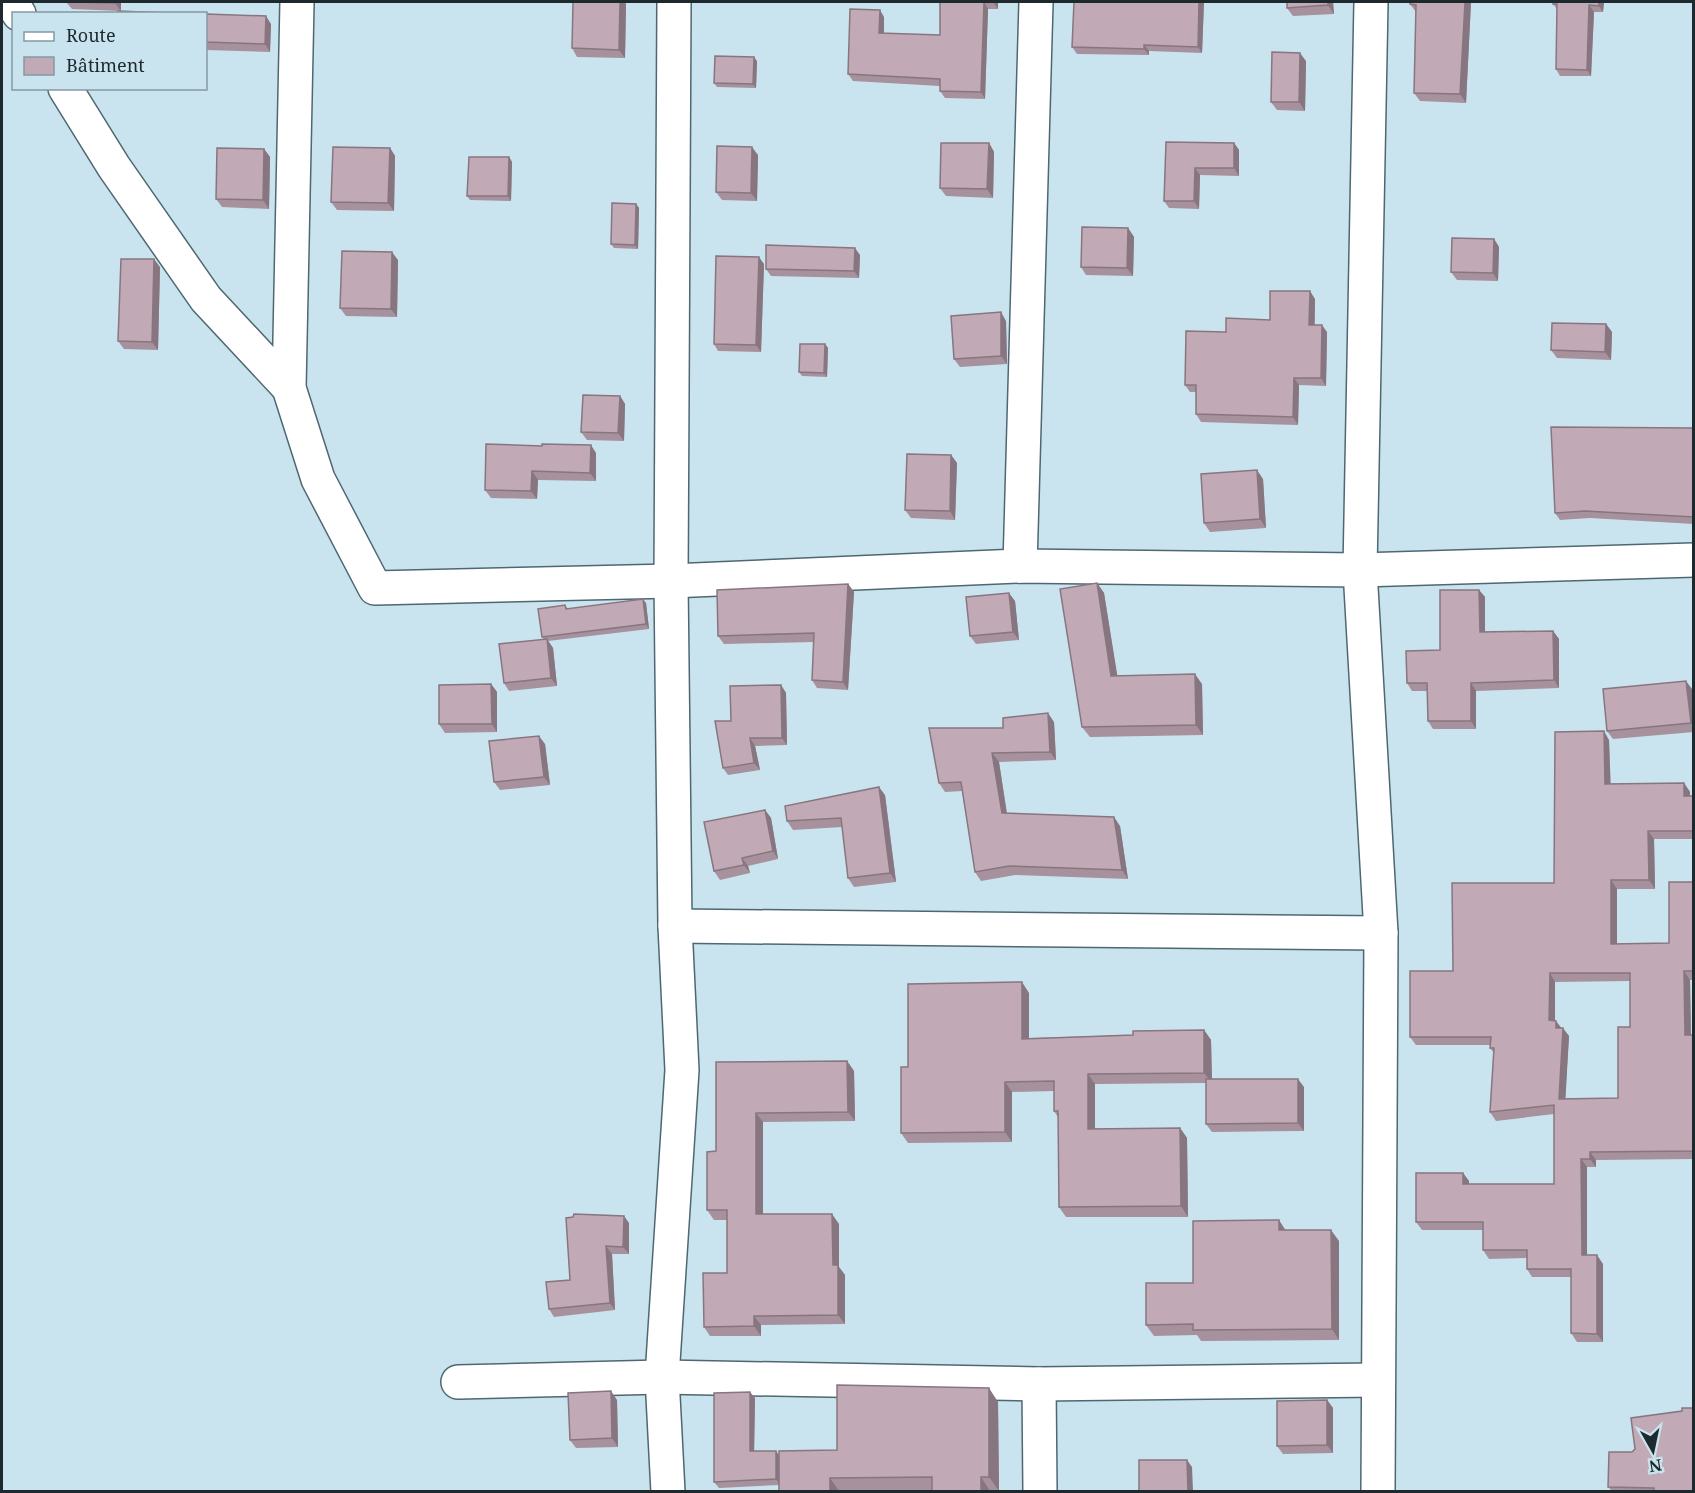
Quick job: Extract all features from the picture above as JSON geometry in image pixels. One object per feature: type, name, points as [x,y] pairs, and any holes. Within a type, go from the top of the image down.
[{"type":"street","points":[[297,2],[290,388],[318,478],[375,588],[671,582],[1020,566],[1360,570],[1694,560]]},
{"type":"street","points":[[668,1491],[662,1377],[682,1070],[675,926],[671,582],[675,2]]},
{"type":"street","points":[[1020,566],[1036,2]]},
{"type":"street","points":[[1371,2],[1360,570],[1381,933],[1378,1491]]},
{"type":"street","points":[[66,90],[114,166],[206,299],[290,388]]},
{"type":"street","points":[[675,926],[1381,933]]},
{"type":"street","points":[[458,1382],[662,1377],[1039,1384],[1377,1380]]},
{"type":"street","points":[[1039,1384],[1040,1491]]},
{"type":"building","points":[[573,2],[620,2],[619,50],[572,48]]},
{"type":"building","points":[[940,2],[984,2],[981,92],[940,91],[940,79],[848,74],[850,9],[880,10],[879,33],[940,35]]},
{"type":"building","points":[[1074,2],[1199,2],[1198,47],[1144,45],[1144,49],[1072,47]]},
{"type":"building","points":[[1287,2],[1328,2],[1328,5],[1287,8]]},
{"type":"building","points":[[1410,2],[1465,2],[1460,94],[1414,93],[1416,5]]},
{"type":"building","points":[[1554,2],[1599,2],[1599,6],[1589,5],[1587,70],[1556,69],[1557,4],[1553,4]]},
{"type":"building","points":[[207,14],[266,16],[265,44],[207,42]]},
{"type":"building","points":[[1272,52],[1300,53],[1299,102],[1271,102]]},
{"type":"building","points":[[715,56],[754,57],[753,84],[714,83]]},
{"type":"building","points":[[1166,142],[1234,143],[1234,168],[1195,168],[1194,201],[1164,201]]},
{"type":"building","points":[[941,143],[989,143],[987,189],[940,188]]},
{"type":"building","points":[[717,146],[752,147],[751,193],[716,192]]},
{"type":"building","points":[[333,147],[390,148],[388,203],[331,202]]},
{"type":"building","points":[[217,148],[264,149],[263,200],[216,199]]},
{"type":"building","points":[[469,157],[509,157],[508,196],[467,196]]},
{"type":"building","points":[[612,203],[636,204],[635,245],[611,244]]},
{"type":"building","points":[[1082,227],[1128,228],[1127,268],[1081,267]]},
{"type":"building","points":[[1452,238],[1494,239],[1493,273],[1451,272]]},
{"type":"building","points":[[766,245],[855,248],[854,271],[766,269]]},
{"type":"building","points":[[342,251],[392,252],[391,309],[340,308]]},
{"type":"building","points":[[716,256],[759,257],[756,345],[714,344]]},
{"type":"building","points":[[121,259],[154,259],[152,342],[118,341]]},
{"type":"building","points":[[1270,291],[1310,291],[1309,325],[1322,325],[1321,378],[1294,378],[1293,417],[1196,414],[1196,385],[1185,385],[1186,331],[1226,332],[1226,318],[1270,320]]},
{"type":"building","points":[[1001,312],[1001,356],[954,359],[951,316]]},
{"type":"building","points":[[1552,323],[1606,324],[1605,352],[1551,350]]},
{"type":"building","points":[[800,344],[825,344],[824,373],[799,372]]},
{"type":"building","points":[[583,395],[620,396],[618,433],[581,432]]},
{"type":"building","points":[[1551,427],[1694,428],[1694,517],[1585,511],[1555,513]]},
{"type":"building","points":[[486,444],[591,445],[590,473],[532,471],[531,491],[485,490]]},
{"type":"building","points":[[907,454],[951,455],[950,511],[905,510]]},
{"type":"building","points":[[1257,470],[1260,519],[1204,523],[1201,474]]},
{"type":"building","points":[[1097,583],[1111,676],[1195,674],[1196,725],[1082,727],[1060,589]]},
{"type":"building","points":[[848,584],[843,682],[812,680],[814,633],[718,636],[717,590]]},
{"type":"building","points":[[1440,590],[1479,590],[1480,632],[1553,631],[1554,680],[1471,683],[1471,721],[1428,721],[1427,683],[1407,683],[1406,651],[1440,650]]},
{"type":"building","points":[[1009,593],[1013,632],[970,636],[966,597]]},
{"type":"building","points":[[643,599],[646,624],[542,637],[538,609],[565,605],[566,609]]},
{"type":"building","points":[[547,639],[551,678],[504,683],[499,644]]},
{"type":"building","points":[[1686,681],[1691,723],[1607,731],[1603,689]]},
{"type":"building","points":[[491,684],[492,724],[439,724],[439,685]]},
{"type":"building","points":[[781,685],[782,738],[750,738],[754,763],[723,768],[715,721],[731,721],[730,686]]},
{"type":"building","points":[[1048,713],[1050,752],[992,753],[1002,813],[1114,817],[1122,870],[1009,866],[975,872],[961,782],[939,783],[929,728],[1003,728],[1003,718]]},
{"type":"building","points":[[1604,731],[1605,784],[1684,783],[1684,796],[1694,796],[1694,831],[1648,831],[1649,880],[1611,880],[1611,944],[1669,943],[1669,882],[1694,882],[1694,971],[1684,971],[1685,1035],[1694,1035],[1694,1151],[1590,1152],[1590,1159],[1581,1159],[1582,1255],[1597,1255],[1597,1334],[1571,1333],[1571,1269],[1527,1269],[1527,1250],[1483,1250],[1483,1222],[1416,1222],[1416,1173],[1463,1173],[1463,1184],[1554,1184],[1554,1105],[1490,1112],[1494,1048],[1490,1048],[1491,1037],[1410,1037],[1410,971],[1453,971],[1452,883],[1554,883],[1555,732]],"holes":[[[1550,973],[1630,973],[1630,1027],[1618,1027],[1618,1098],[1559,1099],[1563,1028],[1556,1028],[1556,1021],[1549,1020]]]},
{"type":"building","points":[[539,736],[544,777],[494,782],[489,741]]},
{"type":"building","points":[[879,787],[890,873],[848,878],[841,818],[787,821],[785,806]]},
{"type":"building","points":[[765,810],[773,851],[742,858],[744,865],[714,871],[704,822]]},
{"type":"building","points":[[1022,982],[1022,1039],[1133,1035],[1133,1031],[1204,1030],[1204,1073],[1088,1074],[1088,1129],[1180,1128],[1181,1206],[1059,1207],[1058,1111],[1054,1111],[1054,1081],[1005,1082],[1005,1132],[901,1133],[901,1067],[908,1067],[908,984]]},
{"type":"building","points":[[847,1061],[848,1112],[756,1113],[756,1214],[832,1214],[833,1265],[838,1265],[838,1315],[754,1316],[754,1326],[704,1327],[703,1273],[727,1273],[727,1210],[707,1210],[707,1152],[716,1151],[716,1062]]},
{"type":"building","points":[[1206,1079],[1298,1079],[1298,1123],[1206,1124]]},
{"type":"building","points":[[574,1214],[624,1216],[623,1247],[606,1246],[610,1303],[549,1309],[546,1282],[570,1280],[566,1218],[573,1217]]},
{"type":"building","points":[[1279,1220],[1279,1230],[1331,1230],[1332,1329],[1193,1330],[1193,1324],[1146,1325],[1146,1283],[1193,1283],[1193,1221]]},
{"type":"building","points":[[837,1385],[989,1388],[989,1477],[981,1477],[981,1491],[932,1491],[932,1477],[830,1478],[830,1491],[779,1491],[779,1451],[837,1450]]},
{"type":"building","points":[[611,1391],[612,1438],[570,1440],[568,1393]]},
{"type":"building","points":[[750,1392],[750,1451],[776,1451],[776,1479],[714,1482],[714,1393]]},
{"type":"building","points":[[1327,1400],[1327,1445],[1277,1446],[1277,1401]]},
{"type":"building","points":[[1682,1408],[1694,1408],[1694,1491],[1654,1491],[1654,1488],[1608,1487],[1609,1452],[1632,1452],[1635,1449],[1631,1418],[1682,1411]]},
{"type":"building","points":[[1139,1460],[1187,1460],[1188,1491],[1139,1491]]}]
